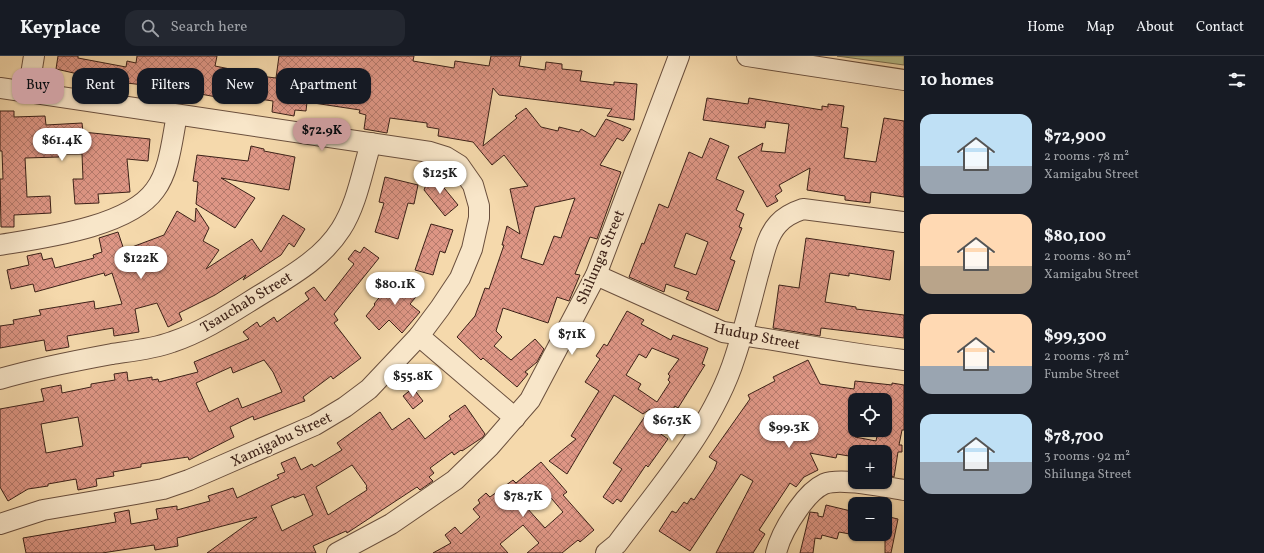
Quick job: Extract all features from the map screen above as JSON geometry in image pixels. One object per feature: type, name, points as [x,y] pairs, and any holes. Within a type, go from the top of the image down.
[{"type":"street","points":[[32,68],[34,56]]},
{"type":"street","name":"Shilunga Street","points":[[338,553],[391,524],[434,496],[454,480],[490,446],[530,400],[596,275],[679,56]]},
{"type":"street","points":[[747,56],[904,80]]},
{"type":"street","name":"Xamigabu Street","points":[[0,88],[12,90]]},
{"type":"street","name":"Xamigabu Street","points":[[0,524],[52,509],[163,489],[189,480],[262,449],[315,425],[345,407],[382,376],[419,336],[460,278],[472,249],[479,218],[477,195],[468,175],[459,165],[446,157],[414,149],[64,98]]},
{"type":"street","points":[[0,245],[83,230],[103,223],[140,204],[155,191],[163,176],[177,115]]},
{"type":"street","name":"Tsauchab Street","points":[[0,379],[52,365],[170,343],[210,326],[239,309],[292,275],[328,246],[340,230],[351,209],[371,143]]},
{"type":"street","points":[[617,550],[681,458],[708,416],[724,385],[742,334],[769,241],[778,224],[787,216],[803,209],[904,222]]},
{"type":"street","name":"Hudup Street","points":[[596,275],[714,330],[850,353],[904,360]]},
{"type":"street","points":[[419,336],[515,418]]},
{"type":"street","points":[[776,553],[781,538],[793,516],[806,498],[825,484],[840,481],[904,490]]},
{"type":"green space","points":[[837,56],[904,56],[904,65]]},
{"type":"building","points":[[58,56],[78,56],[78,58],[126,67],[127,61],[136,63],[137,56],[217,56],[215,66],[225,68],[212,68],[212,96],[204,95],[204,68],[137,68],[137,84],[129,83],[129,68],[72,68],[72,73],[64,71],[64,68],[56,68]]},
{"type":"building","points":[[279,56],[414,56],[413,61],[454,68],[455,61],[489,66],[491,56],[521,56],[519,66],[545,70],[546,62],[562,64],[562,69],[582,71],[580,81],[614,85],[614,82],[637,84],[634,120],[607,116],[612,109],[499,95],[493,88],[483,146],[517,118],[515,116],[526,108],[541,127],[558,131],[559,127],[579,132],[581,129],[595,137],[606,119],[631,129],[623,141],[617,138],[600,165],[621,172],[597,239],[590,237],[575,274],[580,275],[569,301],[557,297],[548,323],[503,308],[496,331],[502,337],[494,346],[511,360],[535,339],[544,349],[537,362],[525,372],[528,374],[517,387],[483,358],[481,360],[457,337],[475,316],[485,288],[489,289],[504,245],[502,245],[507,226],[520,234],[510,189],[528,186],[504,155],[492,165],[473,142],[438,136],[439,129],[427,127],[427,123],[390,118],[387,133],[364,129],[366,115],[359,113],[360,110],[320,104],[371,104],[371,68],[277,68]],"holes":[[[575,198],[561,238],[554,236],[543,265],[521,258],[535,207]]]},
{"type":"building","points":[[268,77],[276,78],[276,104],[307,104],[306,111],[295,110],[294,116],[272,112],[273,101],[268,100]]},
{"type":"building","points":[[707,98],[748,104],[749,98],[822,110],[822,106],[828,107],[828,104],[844,106],[841,127],[848,128],[844,158],[876,162],[884,118],[904,121],[904,197],[871,192],[870,203],[845,200],[845,196],[807,190],[810,168],[779,185],[782,191],[775,196],[778,201],[767,207],[738,157],[763,143],[761,151],[785,153],[789,124],[766,121],[765,128],[703,120]]},
{"type":"building","points":[[0,111],[14,111],[14,117],[45,116],[46,125],[82,123],[83,132],[150,139],[148,161],[127,159],[130,192],[98,194],[99,203],[75,204],[73,179],[83,179],[82,154],[59,154],[59,157],[25,158],[27,197],[50,196],[51,213],[14,215],[14,227],[1,227],[0,179],[3,179],[2,151],[0,151]]},
{"type":"building","points":[[710,138],[729,146],[716,179],[744,191],[736,210],[744,214],[739,227],[742,228],[730,259],[735,261],[718,311],[686,299],[689,292],[666,284],[664,292],[629,277],[642,243],[644,244],[659,204],[668,208],[689,152],[702,158]],"holes":[[[686,233],[708,242],[696,275],[674,267]]]},
{"type":"building","points":[[251,146],[264,149],[264,151],[295,157],[289,190],[221,178],[255,198],[235,228],[196,204],[198,182],[193,181],[197,155],[248,161]]},
{"type":"building","points":[[431,172],[458,205],[445,216],[424,190]]},
{"type":"building","points":[[385,177],[418,185],[414,204],[408,203],[398,239],[375,232],[384,203],[379,202]]},
{"type":"building","points":[[196,208],[209,228],[203,241],[219,250],[206,269],[252,239],[261,252],[283,215],[305,229],[294,247],[289,243],[281,255],[243,280],[246,275],[215,295],[179,313],[182,320],[168,327],[157,303],[135,309],[139,332],[114,336],[113,328],[67,336],[69,347],[46,351],[44,340],[0,348],[0,326],[14,324],[13,320],[41,315],[39,310],[94,301],[95,309],[122,304],[112,273],[105,276],[104,273],[35,292],[33,284],[11,289],[7,270],[29,265],[27,256],[41,253],[43,260],[52,258],[55,268],[94,258],[93,255],[102,252],[99,238],[118,232],[124,250],[164,235],[177,211],[195,222]]},
{"type":"building","points":[[431,224],[453,230],[445,253],[440,251],[433,275],[415,270]]},
{"type":"building","points":[[806,238],[894,251],[890,280],[849,273],[849,276],[830,273],[825,302],[856,307],[856,309],[904,315],[904,338],[821,328],[820,336],[773,328],[779,285],[799,288]]},
{"type":"building","points":[[364,247],[379,258],[334,314],[338,320],[334,323],[361,358],[333,379],[331,376],[303,397],[305,401],[254,420],[253,416],[230,427],[234,437],[189,460],[188,457],[141,464],[141,467],[113,472],[114,476],[96,479],[97,486],[78,490],[76,479],[48,484],[48,486],[28,489],[8,501],[0,487],[0,409],[44,401],[41,389],[61,385],[62,393],[91,387],[91,384],[115,380],[114,374],[127,372],[128,381],[152,377],[152,380],[158,379],[159,382],[198,372],[194,362],[249,339],[243,332],[257,322],[260,327],[274,317],[277,322],[309,299],[305,293],[314,287],[325,301],[354,264],[348,259],[355,250],[360,253]],"holes":[[[264,360],[273,372],[282,392],[242,408],[238,398],[209,412],[196,383],[231,367],[233,373]],[[78,417],[83,446],[46,453],[41,424]]]},
{"type":"building","points":[[396,277],[401,277],[420,292],[410,304],[420,312],[402,333],[389,320],[379,330],[366,316]]},
{"type":"building","points":[[627,311],[644,320],[641,324],[671,340],[673,335],[708,348],[702,364],[705,365],[678,408],[675,406],[658,432],[668,439],[648,467],[646,465],[621,502],[617,499],[613,504],[603,497],[622,469],[613,463],[650,409],[643,414],[614,395],[567,474],[549,461],[576,439],[571,436],[599,391],[585,382],[600,359],[596,356],[604,344],[607,346]],"holes":[[[652,348],[679,359],[668,374],[670,376],[668,380],[670,382],[657,402],[638,389],[641,384],[626,375],[639,354],[646,358]]]},
{"type":"building","points":[[808,360],[820,384],[854,389],[855,381],[904,385],[904,430],[902,430],[899,445],[902,445],[902,452],[898,452],[894,477],[892,477],[892,445],[848,445],[848,456],[837,454],[836,458],[810,453],[818,470],[804,477],[796,487],[790,483],[759,530],[765,534],[753,553],[716,553],[753,481],[741,474],[690,551],[659,531],[672,511],[676,513],[684,502],[687,504],[691,498],[694,500],[714,470],[717,462],[709,457],[750,399],[748,395],[775,381],[773,377]]},
{"type":"building","points":[[413,388],[423,401],[413,409],[403,396]]},
{"type":"building","points":[[465,405],[485,434],[483,437],[462,451],[461,450],[454,455],[452,452],[430,468],[434,473],[429,477],[433,481],[420,490],[417,487],[347,533],[346,531],[313,546],[316,553],[207,553],[257,517],[177,538],[178,546],[155,550],[154,545],[102,553],[26,553],[23,538],[116,522],[114,513],[129,510],[131,524],[158,519],[156,509],[177,506],[177,510],[210,501],[208,496],[233,488],[237,498],[279,478],[277,475],[285,472],[281,463],[295,457],[301,470],[312,464],[314,467],[342,450],[337,443],[380,412],[392,430],[409,418],[425,439],[451,419],[449,416]],"holes":[[[352,465],[367,486],[367,490],[328,515],[316,487]],[[304,494],[313,515],[282,531],[271,506],[294,496],[294,498]]]},
{"type":"building","points":[[541,462],[567,492],[563,495],[594,530],[580,542],[578,540],[562,553],[527,553],[539,543],[523,525],[500,544],[508,553],[433,553],[451,543],[445,535],[455,527],[461,534],[480,517],[473,509],[480,503],[478,500],[486,493],[490,497],[513,480],[516,483]],"holes":[[[546,492],[563,512],[545,528],[526,507]]]},
{"type":"building","points":[[826,505],[848,510],[848,534],[839,532],[837,539],[822,535],[821,539],[815,538],[813,553],[800,553],[810,512],[818,513],[818,516],[823,517]]},
{"type":"building","points":[[892,518],[898,519],[891,553],[885,553],[885,541],[892,541]]}]
